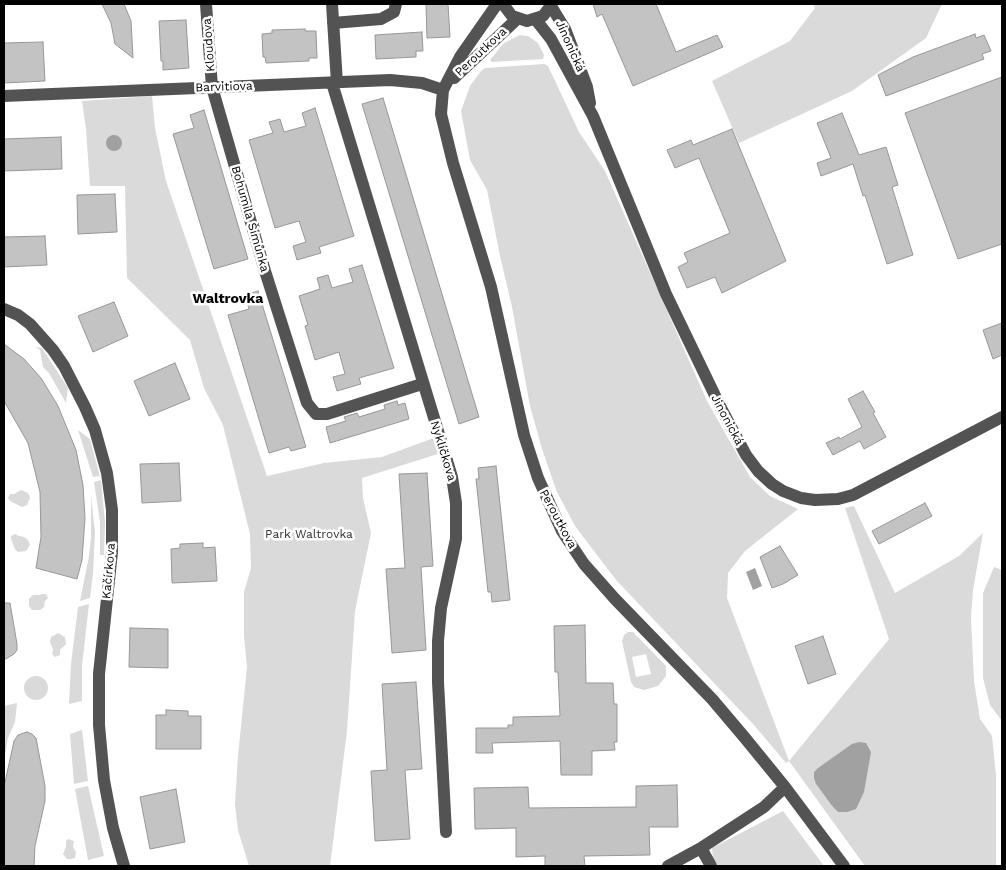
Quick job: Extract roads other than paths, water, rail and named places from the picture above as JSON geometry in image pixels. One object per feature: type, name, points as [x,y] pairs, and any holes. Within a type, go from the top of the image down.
[{"type":"street","name":"Kloudova","points":[[206,4],[212,87]]},
{"type":"street","points":[[332,4],[334,83]]},
{"type":"street","points":[[333,23],[381,19],[394,12],[396,4]]},
{"type":"street","name":"Peroutkova","points":[[497,4],[460,58],[444,88],[440,105],[442,125],[490,287],[524,435],[548,504],[574,548],[596,579],[712,700],[785,788],[844,866]]},
{"type":"street","points":[[503,4],[508,13],[517,19],[527,21],[536,20],[543,16],[552,5]]},
{"type":"street","name":"Jinonická","points":[[552,5],[565,29],[588,87],[593,116]]},
{"type":"street","name":"Peroutkova","points":[[444,88],[517,19]]},
{"type":"street","name":"Jinonická","points":[[536,20],[552,39],[593,116],[666,294],[721,408],[746,455],[758,471],[772,484],[783,491],[801,498],[825,501],[853,495],[1002,417]]},
{"type":"street","name":"Barvitiova","points":[[4,96],[397,80],[444,88]]},
{"type":"street","name":"Nyklíčkova","points":[[334,83],[422,384],[452,477],[456,503],[456,539],[441,608],[438,641],[438,682],[446,832]]},
{"type":"street","name":"Bohumila Šimůnka","points":[[212,87],[265,271],[308,402],[316,414],[327,414],[422,384]]},
{"type":"street","name":"Kačírkova","points":[[4,309],[18,315],[30,324],[53,350],[64,366],[95,430],[107,473],[112,510],[112,552],[99,674],[99,725],[104,780],[113,828],[124,866]]},
{"type":"street","points":[[668,866],[701,848],[764,807],[785,788]]},
{"type":"street","points":[[701,848],[710,866]]},
{"type":"district","name":"Waltrovka","points":[[228,299]]},
{"type":"park label","name":"Park Waltrovka","points":[[309,534]]}]
